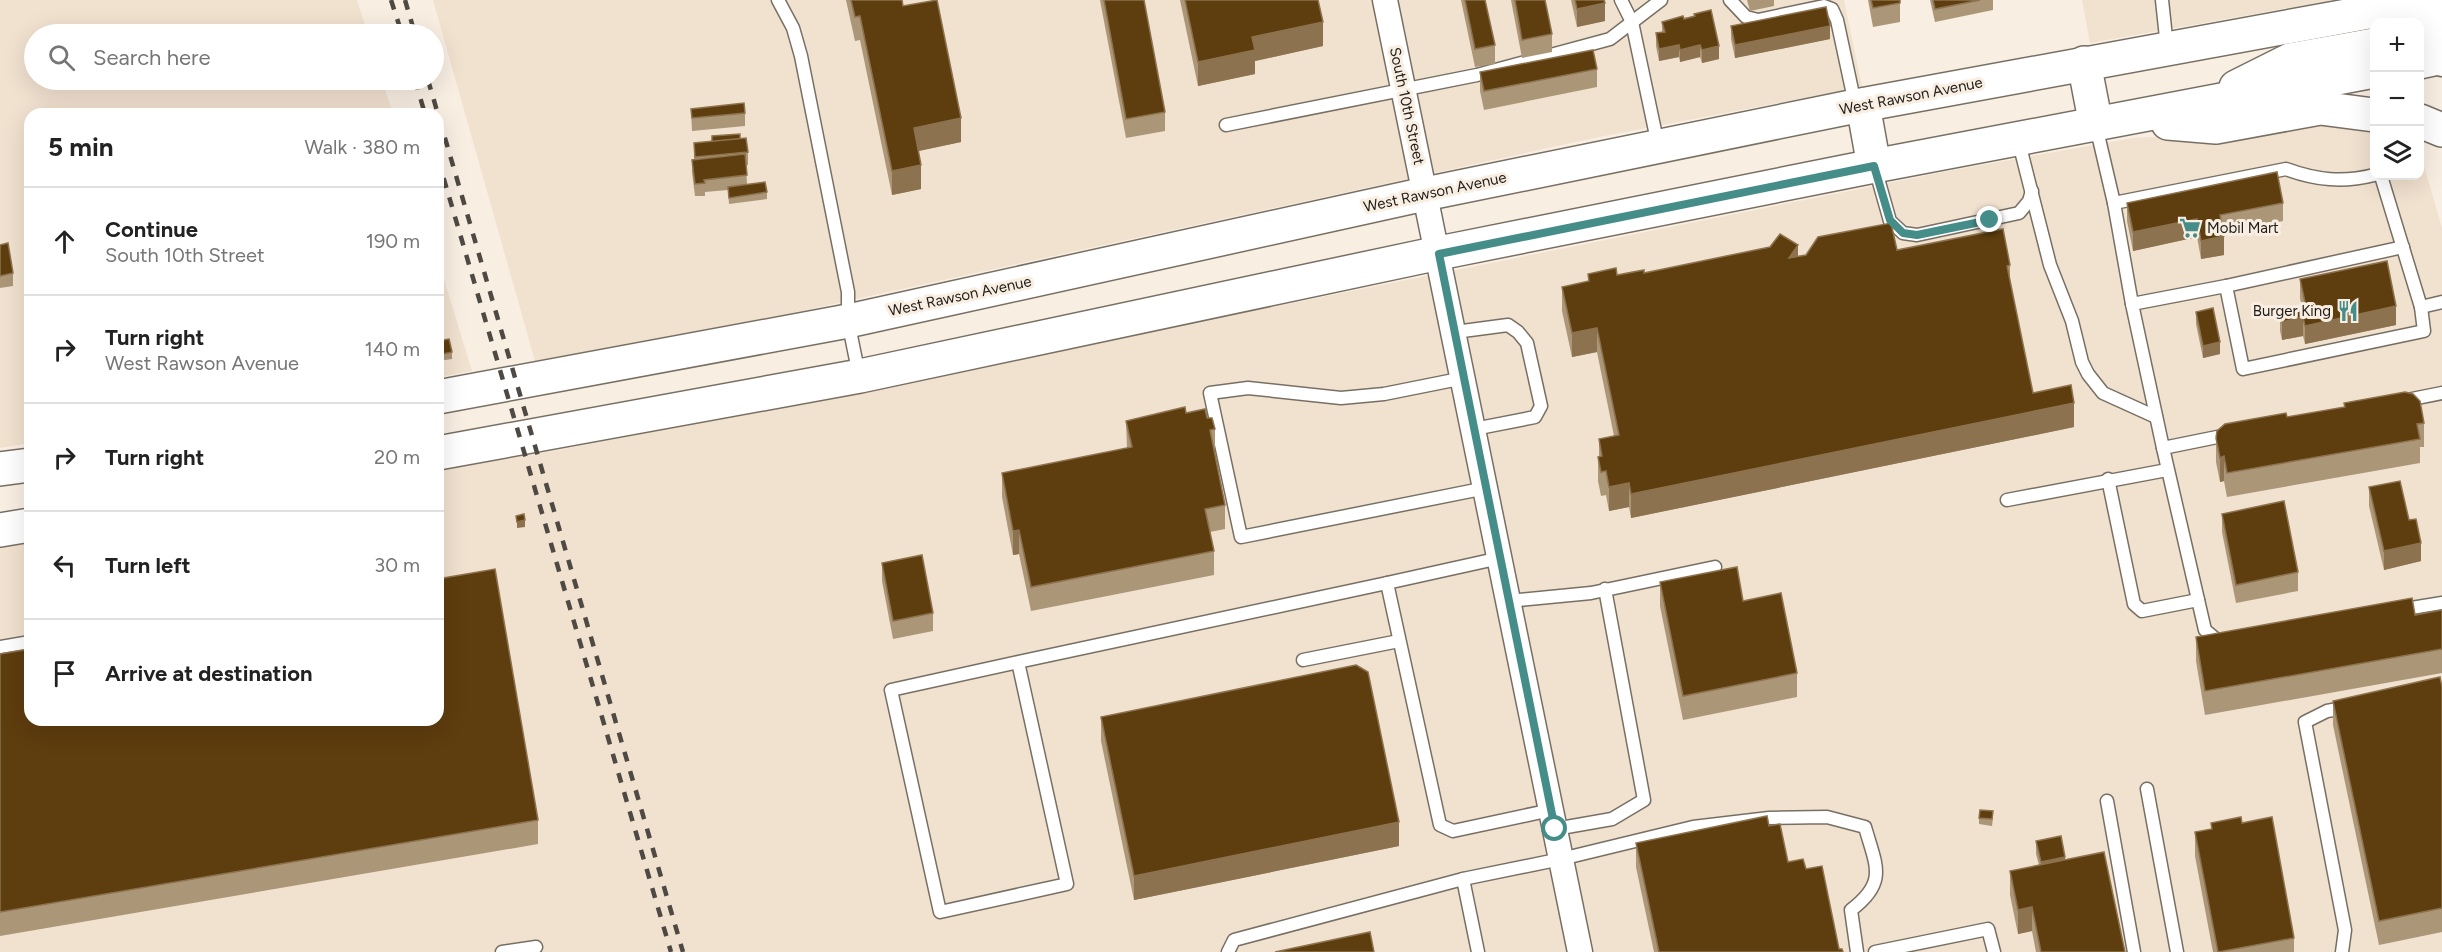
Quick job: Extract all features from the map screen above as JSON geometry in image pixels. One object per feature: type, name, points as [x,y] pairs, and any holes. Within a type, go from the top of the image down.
[{"type":"main road","name":"West Rawson Avenue","points":[[444,396],[848,321],[1425,194],[1859,105],[2168,48],[2335,14],[2428,6]]},
{"type":"main road","points":[[2212,103],[2250,79],[2290,60],[2370,46]]},
{"type":"main road","points":[[2424,61],[2442,58]]},
{"type":"main road","points":[[2084,63],[2110,123]]},
{"type":"main road","points":[[444,452],[860,376],[1439,254],[1874,166],[2370,72]]},
{"type":"main road","points":[[1859,105],[1874,166]]},
{"type":"main road","points":[[2110,123],[2216,127],[2320,108],[2370,114]]},
{"type":"main road","points":[[2424,123],[2442,130]]},
{"type":"main road","points":[[0,469],[24,466]]},
{"type":"main road","points":[[0,530],[24,526]]},
{"type":"street","name":"South 10th Street","points":[[1385,0],[1455,332],[1580,952]]},
{"type":"street","points":[[2428,6],[2442,58]]},
{"type":"lane","points":[[778,0],[793,28]]},
{"type":"lane","points":[[787,0],[801,56],[848,292],[848,321],[860,376]]},
{"type":"lane","points":[[1621,0],[1632,22],[1659,146]]},
{"type":"lane","points":[[1226,126],[1477,75],[1610,39],[1661,0]]},
{"type":"lane","points":[[1730,0],[1746,17],[1758,20],[1824,6],[1832,9],[1837,20],[1859,105]]},
{"type":"lane","points":[[2162,0],[2168,48]]},
{"type":"lane","points":[[2110,123],[2114,203],[2132,304],[2167,470],[2205,630],[2217,640],[2229,638]]},
{"type":"lane","points":[[2018,140],[2050,265],[2072,321],[2082,362],[2093,384],[2103,393],[2156,417]]},
{"type":"lane","points":[[1874,166],[1890,220],[1903,233],[1917,235],[2019,213],[2029,201],[2032,190]]},
{"type":"lane","points":[[2114,203],[2286,169],[2308,177],[2337,181],[2370,176]]},
{"type":"lane","points":[[2226,286],[2243,369],[2424,332],[2421,307],[2382,180]]},
{"type":"lane","points":[[2132,304],[2403,247]]},
{"type":"lane","points":[[2421,307],[2442,303]]},
{"type":"lane","points":[[1455,332],[1508,325],[1518,332],[1527,343],[1541,406],[1535,417],[1474,429]]},
{"type":"lane","points":[[1464,378],[1384,394],[1341,398],[1248,388],[1210,393],[1241,537],[1486,488]]},
{"type":"lane","points":[[2384,404],[2442,393]]},
{"type":"lane","points":[[2163,448],[2245,431]]},
{"type":"lane","points":[[2007,500],[2108,479],[2167,470]]},
{"type":"lane","points":[[2108,479],[2134,604],[2142,611],[2198,600]]},
{"type":"lane","points":[[1018,662],[1067,884],[940,912],[891,690],[1018,662],[1388,583],[1500,558]]},
{"type":"lane","points":[[1509,601],[1605,589],[1715,567]]},
{"type":"lane","points":[[1388,583],[1440,825],[1453,831],[1553,819],[1612,819],[1644,800],[1605,589]]},
{"type":"lane","points":[[2383,613],[2442,603]]},
{"type":"lane","points":[[1303,660],[1399,640]]},
{"type":"lane","points":[[0,647],[24,643]]},
{"type":"lane","points":[[2342,952],[2345,930],[2305,722],[2327,711],[2362,704]]},
{"type":"lane","points":[[2147,789],[2177,952]]},
{"type":"lane","points":[[2107,801],[2134,952]]},
{"type":"lane","points":[[1228,952],[1234,940],[1463,879],[1561,859],[1693,827],[1769,818],[1827,817],[1864,827],[1877,880],[1869,897],[1851,910],[1857,952]]},
{"type":"lane","points":[[1463,879],[1478,952]]},
{"type":"lane","points":[[1875,952],[1988,929],[1994,952]]},
{"type":"lane","points":[[502,952],[536,946]]},
{"type":"shaded area","points":[[0,0],[357,0],[365,24],[24,24],[24,90],[385,90],[391,108],[24,108],[24,444],[0,448]]},
{"type":"shaded area","points":[[433,0],[1844,0],[1862,87],[1599,137],[778,316],[535,361],[444,39],[444,24],[440,24]]},
{"type":"shaded area","points":[[2082,0],[2334,0],[2090,43]]},
{"type":"shaded area","points":[[2316,116],[2370,123],[2370,180],[2424,180],[2424,166],[2442,228],[2442,952],[0,952],[0,545],[24,541],[24,726],[444,726],[444,469],[565,449],[1949,171],[2133,138],[2214,134]]},
{"type":"shaded area","points":[[444,280],[472,371],[444,376]]},
{"type":"building","points":[[851,0],[902,0],[903,6],[937,0],[961,118],[914,128],[921,165],[892,171],[860,16],[855,17]]},
{"type":"building","points":[[1104,0],[1144,0],[1165,112],[1126,119]]},
{"type":"building","points":[[1185,0],[1318,0],[1323,22],[1252,37],[1255,50],[1198,62]]},
{"type":"building","points":[[1465,0],[1485,0],[1495,45],[1475,49]]},
{"type":"building","points":[[1515,0],[1545,0],[1552,34],[1522,40]]},
{"type":"building","points":[[1575,0],[1604,0],[1605,3],[1577,9]]},
{"type":"building","points":[[1871,0],[1900,0],[1900,3],[1873,8]]},
{"type":"building","points":[[1933,0],[1980,0],[1935,9]]},
{"type":"building","points":[[1826,7],[1830,26],[1735,45],[1731,26]]},
{"type":"building","points":[[1711,10],[1719,46],[1702,50],[1700,45],[1680,50],[1679,45],[1659,49],[1656,33],[1665,32],[1662,22],[1683,16],[1684,19]]},
{"type":"building","points":[[1593,50],[1597,69],[1484,91],[1480,72]]},
{"type":"building","points":[[744,103],[745,113],[692,118],[691,109]]},
{"type":"building","points":[[740,134],[740,139],[712,142],[712,136]]},
{"type":"building","points":[[746,138],[748,152],[695,157],[694,143]]},
{"type":"building","points":[[745,154],[747,175],[704,180],[705,183],[695,184],[692,160]]},
{"type":"building","points":[[2277,172],[2283,203],[2220,215],[2224,236],[2201,241],[2197,219],[2133,232],[2127,203]]},
{"type":"building","points":[[765,182],[767,192],[729,198],[728,187]]},
{"type":"building","points":[[1891,223],[1897,250],[2003,229],[2010,265],[2007,266],[2033,393],[2071,385],[2074,403],[1631,494],[1629,483],[1609,487],[1606,471],[1601,472],[1598,457],[1602,456],[1599,439],[1619,435],[1597,328],[1572,333],[1562,287],[1589,281],[1588,274],[1616,268],[1617,275],[1644,270],[1644,273],[1770,247],[1780,234],[1798,245],[1789,258],[1806,255],[1818,237]]},
{"type":"building","points":[[8,243],[13,273],[0,276],[0,245]]},
{"type":"building","points":[[2387,261],[2396,306],[2305,326],[2303,317],[2282,322],[2280,313],[2306,307],[2300,279]]},
{"type":"building","points":[[2213,308],[2220,342],[2203,346],[2196,312]]},
{"type":"building","points":[[449,339],[452,352],[444,354],[444,340]]},
{"type":"building","points":[[2405,392],[2413,394],[2420,401],[2424,423],[2417,424],[2420,439],[2227,473],[2224,456],[2220,458],[2217,431],[2225,424],[2286,413],[2287,417],[2345,407],[2344,403]]},
{"type":"building","points":[[1185,407],[1186,413],[1205,409],[1207,418],[1212,418],[1215,429],[1210,430],[1225,505],[1205,509],[1214,551],[1031,587],[1019,530],[1013,531],[1002,473],[1132,447],[1126,421]]},
{"type":"building","points":[[2400,481],[2409,520],[2416,519],[2421,543],[2384,551],[2369,487]]},
{"type":"building","points":[[2284,501],[2298,572],[2236,585],[2222,514]]},
{"type":"building","points":[[524,514],[525,520],[517,522],[516,516]]},
{"type":"building","points":[[922,555],[933,613],[893,621],[882,563]]},
{"type":"building","points":[[1737,567],[1743,601],[1781,593],[1797,673],[1683,696],[1660,582]]},
{"type":"building","points":[[495,569],[538,820],[0,912],[0,654],[24,650],[24,726],[444,726],[444,578]]},
{"type":"building","points":[[2412,598],[2415,615],[2442,610],[2442,649],[2205,691],[2196,637]]},
{"type":"building","points":[[1356,665],[1368,672],[1399,822],[1134,876],[1101,717]]},
{"type":"building","points":[[2440,677],[2442,687],[2442,908],[2379,921],[2333,701]]},
{"type":"building","points":[[1980,810],[1993,811],[1992,819],[1979,818]]},
{"type":"building","points":[[1767,816],[1769,826],[1780,824],[1788,862],[1803,859],[1806,869],[1822,866],[1839,949],[1843,952],[1659,952],[1636,843]]},
{"type":"building","points":[[2241,817],[2242,823],[2272,817],[2294,938],[2218,952],[2195,832],[2212,829],[2211,823]]},
{"type":"building","points":[[2061,836],[2065,857],[2041,862],[2036,841]]},
{"type":"building","points":[[2104,852],[2125,952],[2041,952],[2032,907],[2018,910],[2010,871]]},
{"type":"building","points":[[1370,932],[1374,952],[1275,952]]},
{"type":"railway","points":[[391,0],[399,24]]},
{"type":"railway","points":[[405,0],[412,24]]},
{"type":"railway","points":[[418,90],[423,108]]},
{"type":"railway","points":[[431,90],[436,108]]},
{"type":"railway","points":[[444,135],[683,952]]},
{"type":"railway","points":[[444,179],[671,952]]},
{"type":"place","name":"Mobil Mart","points":[[2190,228]]},
{"type":"place","name":"Burger King","points":[[2348,311]]},
{"type":"route","points":[[1555,829],[1439,254],[1874,166],[1890,220],[1903,233],[1917,235],[1990,220]]}]
